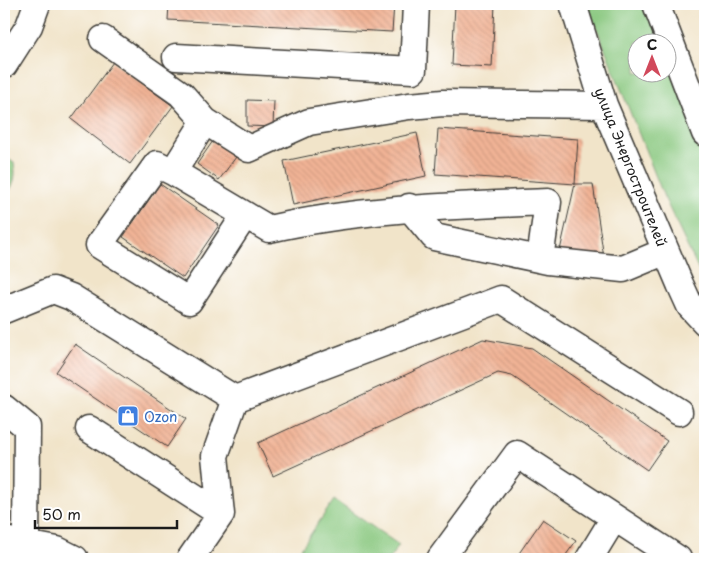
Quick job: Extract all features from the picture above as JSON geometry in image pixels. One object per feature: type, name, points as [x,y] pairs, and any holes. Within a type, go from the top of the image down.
[{"type":"street","points":[[4,65],[29,26],[37,4]]},
{"type":"street","points":[[176,57],[413,70],[416,4]]},
{"type":"street","name":"улица Энергостроителей","points":[[573,4],[604,105],[690,306],[705,322]]},
{"type":"street","points":[[656,4],[697,84],[705,133]]},
{"type":"street","points":[[103,39],[181,94],[205,121],[249,149],[309,122],[409,106],[443,103],[604,105]]},
{"type":"street","points":[[174,172],[205,121]]},
{"type":"street","points":[[245,215],[189,301],[99,245],[157,164],[174,172],[269,229],[409,207],[548,202],[540,259]]},
{"type":"street","points":[[409,207],[434,237],[540,259],[623,269],[666,251]]},
{"type":"street","points":[[4,310],[53,290],[71,297],[235,399]]},
{"type":"street","points":[[235,399],[501,299],[679,412]]},
{"type":"street","points":[[190,559],[221,514],[215,456],[235,399]]},
{"type":"street","points":[[4,408],[27,427],[15,542],[57,550],[75,559]]},
{"type":"street","points":[[88,429],[221,514]]},
{"type":"street","points":[[440,559],[517,454],[678,559]]},
{"type":"street","points":[[589,559],[614,518]]},
{"type":"green space","points":[[587,4],[647,4],[660,32],[626,32],[626,82],[676,82],[676,72],[705,143],[705,284],[664,197]]},
{"type":"green space","points":[[4,156],[14,163],[15,178],[4,199]]},
{"type":"green space","points":[[334,500],[399,545],[389,559],[299,559],[295,557]]},
{"type":"building","points":[[169,4],[394,4],[392,32],[168,20]]},
{"type":"building","points":[[455,4],[495,4],[492,67],[452,65]]},
{"type":"building","points":[[113,62],[173,106],[130,164],[71,119]]},
{"type":"building","points":[[247,100],[274,101],[273,127],[247,126]]},
{"type":"building","points":[[438,129],[578,139],[575,184],[435,174]]},
{"type":"building","points":[[417,133],[426,176],[293,205],[284,161]]},
{"type":"building","points":[[213,141],[236,157],[219,180],[197,164]]},
{"type":"building","points":[[160,184],[219,225],[183,278],[123,237]]},
{"type":"building","points":[[575,184],[593,184],[604,258],[559,255]]},
{"type":"building","points":[[483,339],[532,348],[667,441],[647,470],[512,376],[498,373],[273,476],[258,443]]},
{"type":"building","points":[[75,344],[186,419],[167,447],[56,372]]},
{"type":"building","points":[[543,519],[576,541],[563,559],[515,559]]},
{"type":"place","name":"Ozon","points":[[128,416]]}]
